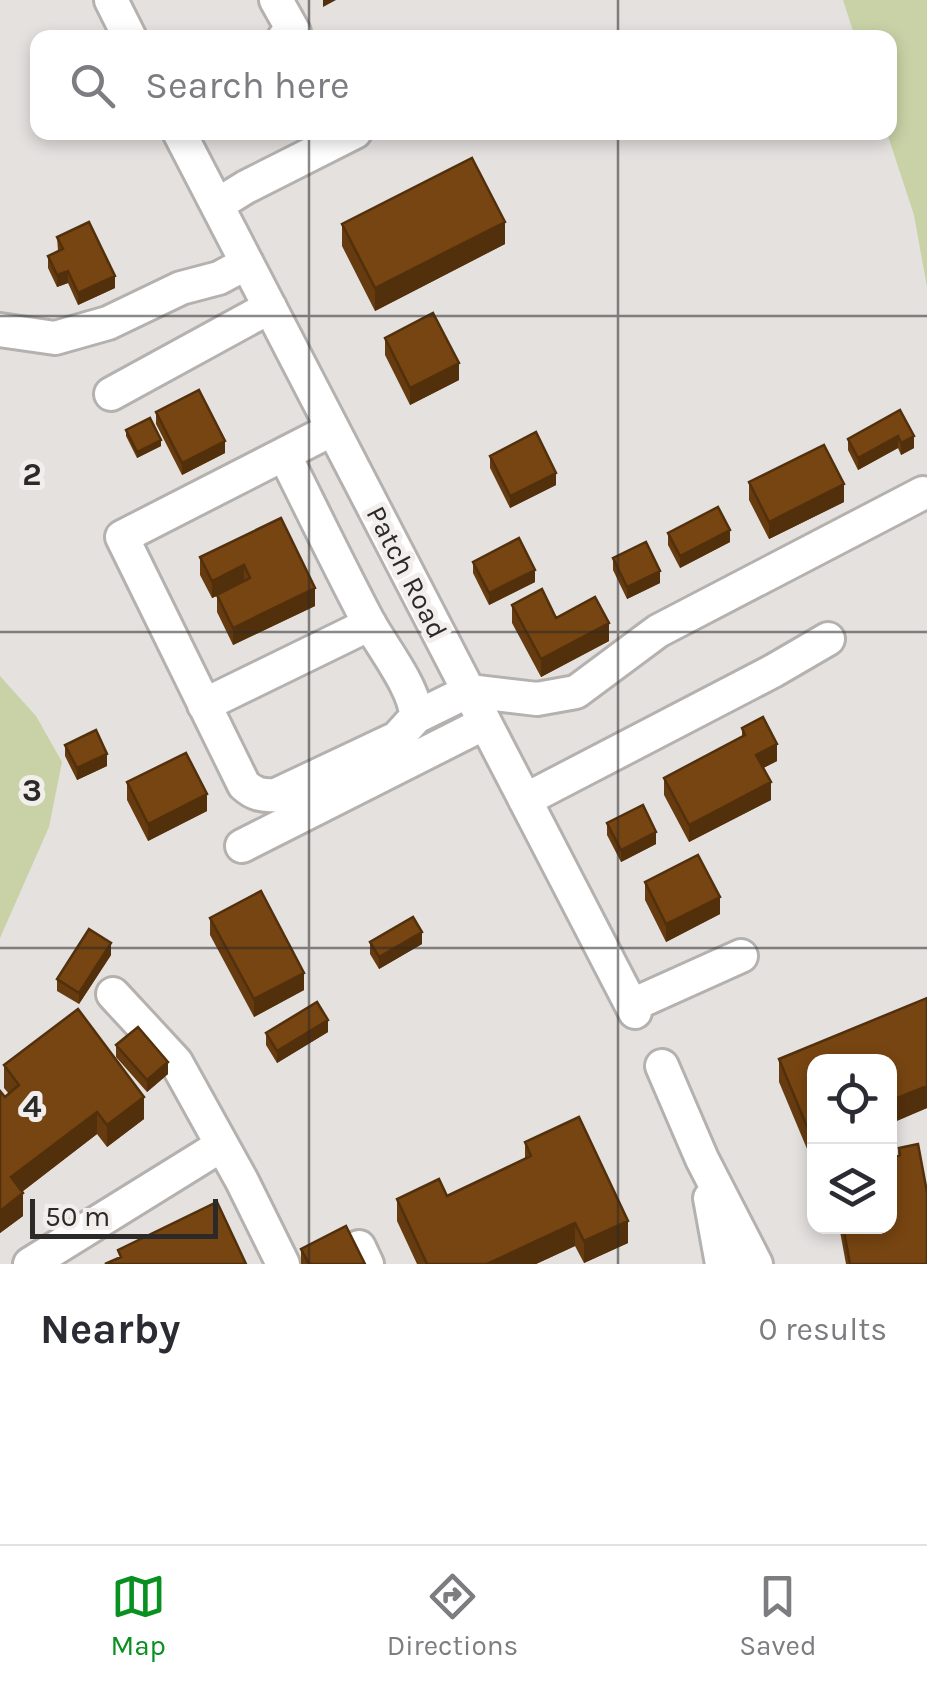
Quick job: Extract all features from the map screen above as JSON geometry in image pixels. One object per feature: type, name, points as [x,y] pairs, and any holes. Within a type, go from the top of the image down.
[{"type":"street","points":[[110,0],[126,30]]},
{"type":"street","points":[[276,0],[293,30]]},
{"type":"street","name":"Patch Road","points":[[183,140],[633,1009],[742,956]]},
{"type":"street","points":[[217,205],[340,140]]},
{"type":"street","points":[[0,330],[55,338],[108,323],[181,288],[219,278],[247,263]]},
{"type":"street","points":[[111,394],[270,307]]},
{"type":"street","points":[[333,429],[122,537],[244,784],[263,796],[276,795],[397,738],[416,717],[469,692],[537,698],[576,692],[658,631],[923,493]]},
{"type":"street","points":[[284,454],[370,624],[408,689],[416,717]]},
{"type":"street","points":[[204,705],[370,624]]},
{"type":"street","points":[[525,800],[828,639]]},
{"type":"street","points":[[242,846],[486,723]]},
{"type":"street","points":[[113,994],[176,1062],[284,1264]]},
{"type":"street","points":[[662,1066],[702,1159],[756,1264]]},
{"type":"street","points":[[30,1264],[222,1145]]},
{"type":"street","points":[[702,1159],[722,1264]]},
{"type":"green space","points":[[843,0],[927,0],[927,287],[914,215],[889,140],[897,140],[897,30],[853,30]]},
{"type":"green space","points":[[0,676],[36,716],[62,762],[49,827],[0,938]]},
{"type":"building","points":[[472,158],[505,222],[375,288],[342,224]]},
{"type":"building","points":[[89,222],[115,276],[78,293],[68,271],[57,275],[48,256],[63,249],[57,237]]},
{"type":"building","points":[[433,313],[459,363],[410,388],[385,338]]},
{"type":"building","points":[[199,390],[225,441],[182,463],[156,412]]},
{"type":"building","points":[[900,410],[914,436],[901,443],[898,436],[858,458],[848,439]]},
{"type":"building","points":[[150,418],[161,440],[137,452],[126,430]]},
{"type":"building","points":[[536,432],[556,473],[510,496],[490,456]]},
{"type":"building","points":[[824,445],[844,484],[769,522],[749,482]]},
{"type":"building","points":[[718,507],[730,530],[680,556],[668,533]]},
{"type":"building","points":[[281,518],[315,588],[233,628],[217,595],[250,578],[244,565],[212,581],[200,557]]},
{"type":"building","points":[[519,538],[535,570],[489,593],[473,562]]},
{"type":"building","points":[[646,542],[660,571],[627,587],[613,558]]},
{"type":"building","points":[[542,589],[556,618],[595,597],[609,623],[541,659],[512,605]]},
{"type":"building","points":[[763,717],[777,744],[756,755],[771,782],[689,825],[664,778],[745,735],[742,728]]},
{"type":"building","points":[[96,730],[107,754],[77,768],[65,745]]},
{"type":"building","points":[[186,753],[207,794],[148,824],[127,782]]},
{"type":"building","points":[[643,805],[656,832],[621,850],[607,823]]},
{"type":"building","points":[[698,855],[720,897],[666,924],[645,882]]},
{"type":"building","points":[[261,891],[304,973],[254,999],[210,918]]},
{"type":"building","points":[[413,917],[422,932],[379,957],[370,942]]},
{"type":"building","points":[[89,929],[111,943],[79,993],[57,979]]},
{"type":"building","points":[[927,998],[927,1086],[897,1098],[897,1054],[807,1054],[807,1127],[779,1059]]},
{"type":"building","points":[[317,1002],[328,1020],[277,1051],[266,1033]]},
{"type":"building","points":[[78,1009],[144,1097],[107,1125],[97,1112],[11,1177],[23,1193],[0,1211],[0,1091],[5,1097],[19,1085],[4,1065]]},
{"type":"building","points":[[138,1027],[168,1062],[147,1080],[116,1045]]},
{"type":"building","points":[[579,1117],[628,1221],[584,1241],[575,1223],[487,1264],[427,1264],[397,1199],[439,1179],[447,1196],[531,1156],[525,1142]]},
{"type":"building","points":[[918,1144],[927,1192],[927,1264],[850,1264],[844,1234],[897,1234],[899,1148]]},
{"type":"building","points":[[217,1202],[246,1264],[105,1264],[121,1257],[118,1250]]},
{"type":"building","points":[[346,1226],[365,1264],[309,1264],[301,1249]]}]
